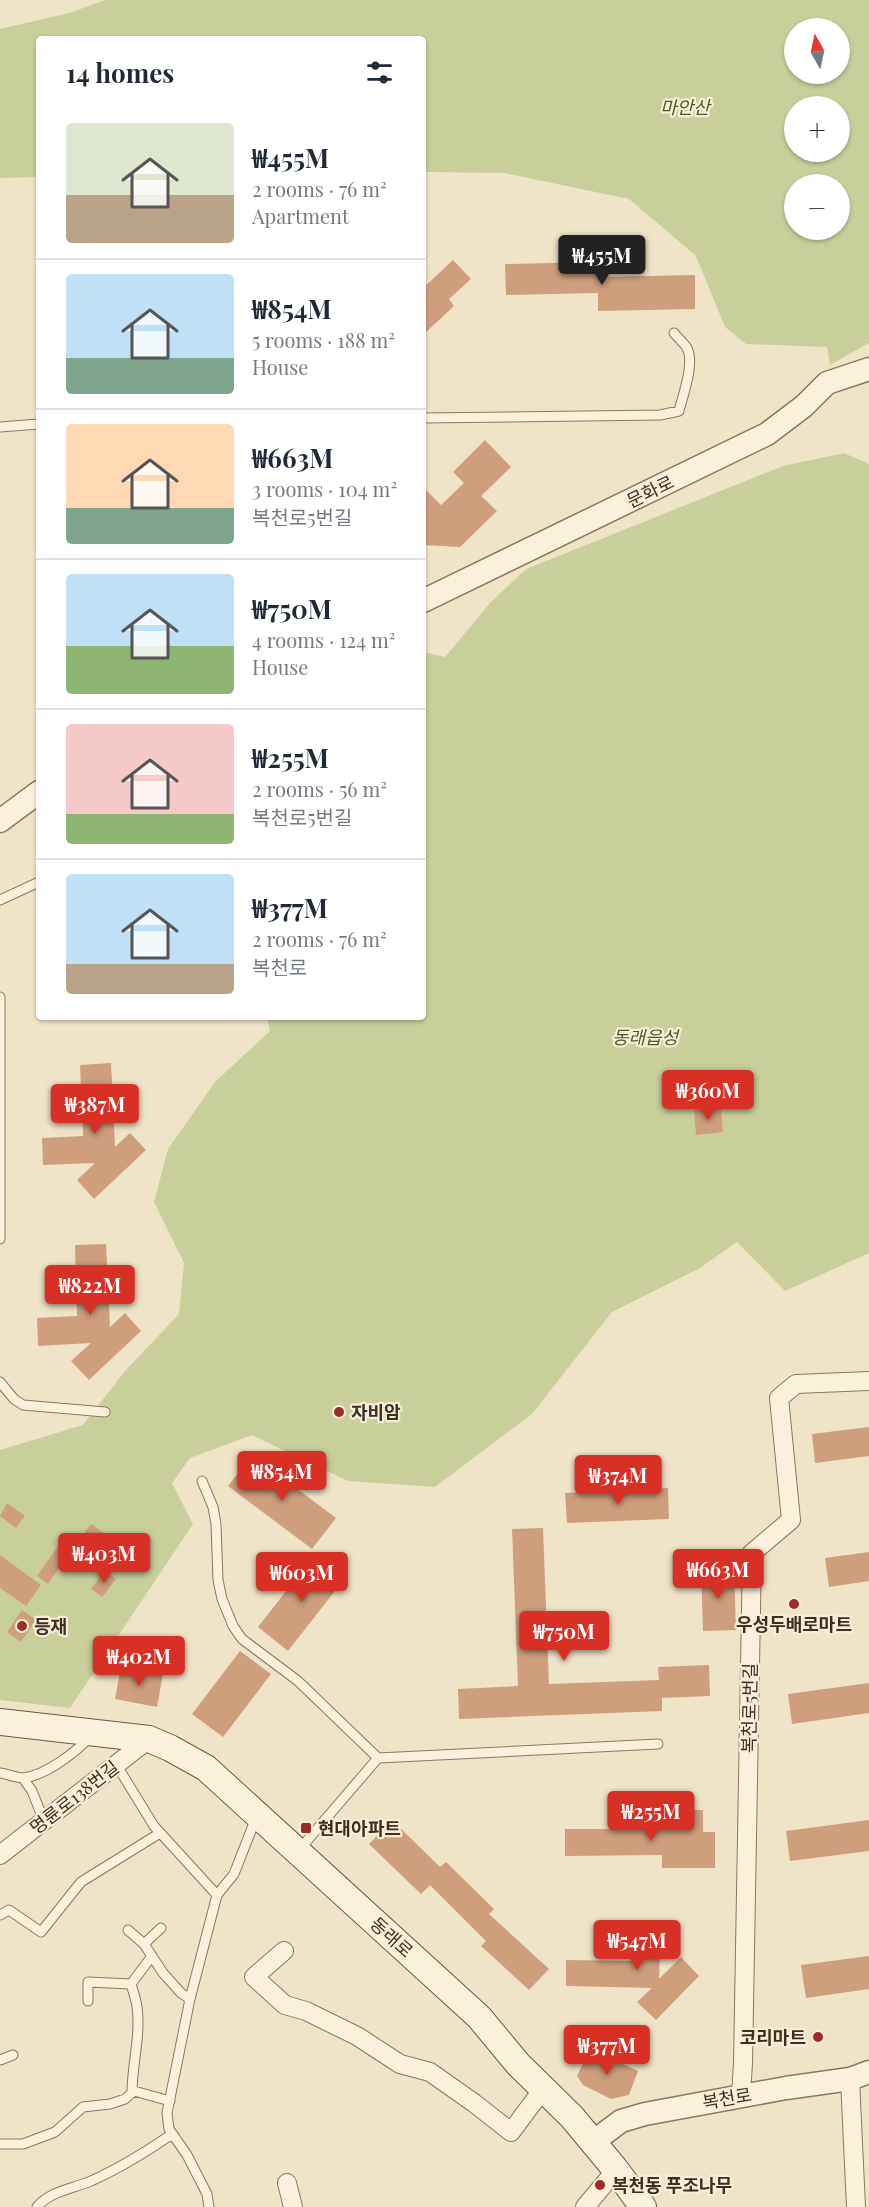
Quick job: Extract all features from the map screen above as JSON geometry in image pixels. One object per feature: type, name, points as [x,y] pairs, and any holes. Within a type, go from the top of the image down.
[{"type":"main road","name":"동래로","points":[[0,1722],[95,1731],[148,1739],[206,1768],[479,2017],[518,2064],[572,2117],[643,2207]]},
{"type":"street","name":"문화로","points":[[426,600],[767,434],[804,406],[827,383],[869,369]]},
{"type":"street","points":[[0,821],[36,794]]},
{"type":"street","name":"복천로5번길","points":[[741,2095],[752,1553],[791,1520],[779,1398],[796,1384],[869,1381]]},
{"type":"street","name":"명륜로138번길","points":[[0,1855],[148,1739]]},
{"type":"street","points":[[284,1951],[254,1977],[285,2005],[306,2011],[357,2036],[400,2064],[430,2072],[511,2132],[543,2089]]},
{"type":"street","points":[[856,2207],[859,2075]]},
{"type":"street","name":"복천로","points":[[593,2142],[621,2121],[645,2114],[859,2075]]},
{"type":"street","points":[[585,2207],[616,2170]]},
{"type":"street","points":[[288,2183],[293,2207]]},
{"type":"lane","points":[[426,418],[660,415],[679,411],[686,388],[689,359],[687,348],[674,333]]},
{"type":"lane","points":[[0,427],[36,424]]},
{"type":"lane","points":[[0,900],[36,883]]},
{"type":"lane","points":[[0,997],[0,1239]]},
{"type":"lane","points":[[0,1382],[14,1400],[23,1405],[105,1412]]},
{"type":"lane","points":[[202,1481],[213,1507],[216,1524],[218,1580],[222,1599],[233,1626],[242,1639],[298,1681],[378,1758]]},
{"type":"lane","points":[[0,1773],[22,1778],[53,1767],[80,1749],[95,1731]]},
{"type":"lane","points":[[297,1851],[378,1758],[658,1744]]},
{"type":"lane","points":[[116,1764],[160,1833],[217,1895]]},
{"type":"lane","points":[[22,1778],[32,1791],[44,1821]]},
{"type":"lane","points":[[209,2207],[207,2194],[187,2156],[169,2129],[167,2113],[190,1999],[217,1895],[234,1874],[258,1815]]},
{"type":"lane","points":[[0,1916],[9,1910],[41,1932],[81,1882],[160,1833]]},
{"type":"lane","points":[[144,1944],[161,1928]]},
{"type":"lane","points":[[128,1930],[144,1944],[169,1979],[190,1999]]},
{"type":"lane","points":[[131,1984],[152,1956]]},
{"type":"lane","points":[[88,2001],[88,1982],[131,1984]]},
{"type":"lane","points":[[131,1984],[137,2006],[138,2035],[132,2075],[132,2093]]},
{"type":"lane","points":[[0,2060],[13,2055]]},
{"type":"lane","points":[[0,2144],[23,2144],[55,2132],[83,2107],[110,2104],[125,2099],[134,2091],[170,2101]]},
{"type":"lane","points":[[36,2207],[44,2198],[89,2181],[136,2158],[172,2134]]},
{"type":"green space","name":"마안산","points":[[105,0],[869,0],[869,343],[830,365],[827,347],[746,344],[725,327],[696,256],[629,199],[505,173],[426,172],[426,36],[36,36],[36,177],[0,178],[0,29],[69,13]]},
{"type":"green space","name":"동래읍성","points":[[844,453],[869,464],[869,1253],[785,1291],[737,1242],[700,1268],[612,1312],[532,1414],[435,1487],[348,1481],[252,1435],[190,1458],[172,1483],[193,1524],[70,1708],[0,1700],[0,1450],[83,1425],[125,1371],[179,1314],[184,1263],[154,1202],[168,1149],[215,1082],[270,1031],[268,1020],[426,1020],[426,653],[445,657],[490,603],[526,569],[783,466]]},
{"type":"building","points":[[453,260],[471,279],[449,299],[454,306],[426,332],[426,285]]},
{"type":"building","points":[[601,262],[601,277],[695,275],[695,309],[598,311],[598,293],[506,295],[505,264]]},
{"type":"building","points":[[485,440],[511,467],[481,496],[497,511],[460,547],[426,545],[426,490],[441,505],[464,483],[453,472]]},
{"type":"building","points":[[111,1063],[115,1147],[130,1133],[146,1150],[94,1199],[77,1180],[95,1163],[43,1165],[42,1138],[83,1136],[80,1065]]},
{"type":"building","points":[[721,1108],[723,1132],[696,1135],[694,1110]]},
{"type":"building","points":[[106,1244],[110,1327],[125,1313],[141,1331],[89,1380],[71,1361],[91,1343],[38,1346],[37,1318],[77,1316],[75,1245]]},
{"type":"building","points":[[869,1427],[869,1456],[815,1463],[812,1434]]},
{"type":"building","points":[[252,1455],[336,1518],[312,1549],[228,1486]]},
{"type":"building","points":[[668,1488],[669,1519],[567,1523],[565,1493]]},
{"type":"building","points":[[7,1503],[25,1516],[16,1528],[0,1516]]},
{"type":"building","points":[[91,1524],[122,1545],[106,1568],[75,1546]]},
{"type":"building","points":[[543,1528],[549,1684],[659,1680],[658,1667],[709,1665],[710,1696],[662,1698],[662,1711],[459,1719],[458,1689],[518,1686],[512,1529]]},
{"type":"building","points":[[61,1542],[72,1549],[48,1584],[37,1576]]},
{"type":"building","points":[[869,1552],[869,1581],[829,1587],[825,1558]]},
{"type":"building","points":[[315,1554],[345,1578],[288,1651],[258,1627]]},
{"type":"building","points":[[0,1555],[41,1585],[26,1606],[0,1588]]},
{"type":"building","points":[[734,1569],[736,1630],[703,1631],[701,1570]]},
{"type":"building","points":[[105,1570],[116,1579],[102,1597],[91,1589]]},
{"type":"building","name":"등재","points":[[22,1610],[36,1620],[21,1642],[7,1632]]},
{"type":"building","points":[[240,1651],[271,1674],[223,1737],[192,1714]]},
{"type":"building","points":[[121,1666],[163,1674],[157,1707],[115,1699]]},
{"type":"building","points":[[869,1683],[869,1713],[792,1724],[788,1694]]},
{"type":"building","points":[[674,1810],[703,1810],[703,1832],[715,1832],[715,1868],[662,1868],[662,1855],[565,1856],[565,1829],[674,1829]]},
{"type":"building","points":[[392,1820],[440,1867],[446,1862],[494,1909],[489,1914],[549,1969],[529,1990],[481,1946],[486,1941],[430,1885],[421,1894],[369,1844]]},
{"type":"building","points":[[869,1820],[869,1851],[790,1861],[786,1831]]},
{"type":"building","points":[[632,1921],[661,1922],[659,1979],[681,1957],[699,1976],[656,2020],[637,2002],[652,1988],[566,1986],[566,1960],[631,1961]]},
{"type":"building","points":[[869,1956],[869,1989],[806,1998],[801,1965]]},
{"type":"building","points":[[590,2049],[638,2071],[629,2095],[611,2099],[583,2085],[577,2076]]},
{"type":"place","name":"자비암","points":[[339,1412]]},
{"type":"place","name":"우성두배로마트","points":[[794,1604]]},
{"type":"place","name":"등재","points":[[22,1626]]},
{"type":"place","name":"현대아파트","points":[[306,1828]]},
{"type":"place","name":"코리마트","points":[[818,2037]]},
{"type":"place","name":"복천동 푸조나무","points":[[600,2185]]}]
